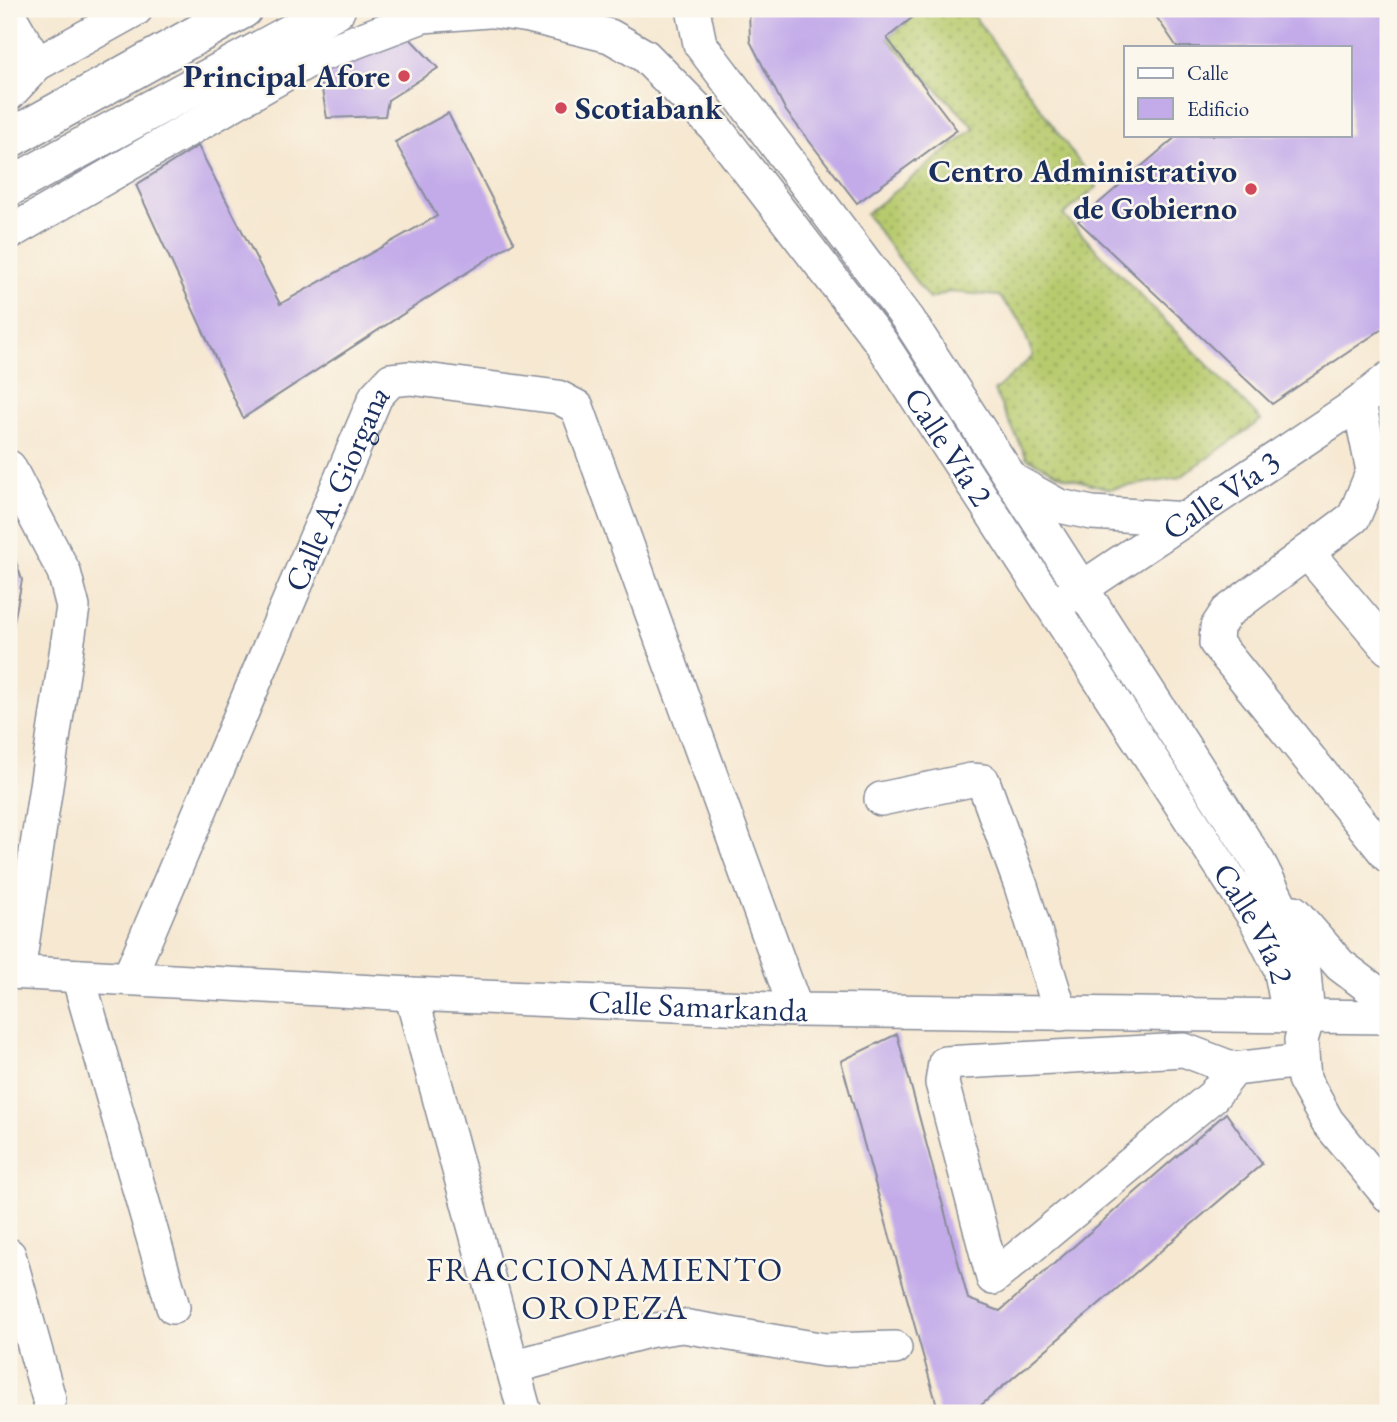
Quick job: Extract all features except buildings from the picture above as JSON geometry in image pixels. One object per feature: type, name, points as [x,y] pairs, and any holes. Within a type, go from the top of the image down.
[{"type":"main road","points":[[9,139],[243,9]]},
{"type":"main road","points":[[9,187],[336,9]]},
{"type":"street","points":[[9,94],[37,64],[136,9]]},
{"type":"street","points":[[9,233],[315,57],[423,12],[516,9]]},
{"type":"street","name":"Calle Vía 2","points":[[693,9],[700,44],[908,318],[1267,879],[1299,950],[1300,1034]]},
{"type":"street","name":"Calle Vía 2","points":[[479,10],[529,16],[610,36],[645,55],[714,126],[880,341],[1256,919],[1280,968],[1300,1034]]},
{"type":"street","points":[[9,16],[37,64]]},
{"type":"street","name":"Calle A. Giorgana","points":[[129,978],[376,396],[391,380],[404,378],[558,397],[577,407],[796,1010]]},
{"type":"street","name":"Calle Vía 3","points":[[1054,608],[1359,403],[1388,379]]},
{"type":"street","points":[[1359,403],[1373,471],[1354,517],[1227,612],[1217,627],[1216,643],[1388,856]]},
{"type":"street","points":[[9,467],[64,572],[72,607],[13,972]]},
{"type":"street","points":[[1010,479],[1059,506],[1091,513],[1186,519]]},
{"type":"street","points":[[1307,552],[1388,648]]},
{"type":"street","points":[[881,799],[971,780],[983,781],[1021,886],[1061,1014]]},
{"type":"street","points":[[1267,879],[1340,965],[1388,1001]]},
{"type":"street","name":"Calle Samarkanda","points":[[13,972],[411,994],[796,1010],[1061,1014],[1300,1034],[1388,1017]]},
{"type":"street","points":[[78,976],[173,1307]]},
{"type":"street","points":[[411,994],[525,1413]]},
{"type":"street","points":[[1234,1069],[1184,1050],[945,1063],[942,1083],[993,1278],[1213,1096],[1234,1069],[1300,1034],[1304,1079],[1327,1121],[1388,1195]]},
{"type":"street","points":[[9,1255],[49,1399]]},
{"type":"street","points":[[512,1367],[648,1331],[683,1326],[825,1350],[895,1348]]},
{"type":"green space","points":[[922,9],[969,9],[1097,187],[1063,215],[1261,420],[1179,478],[1109,489],[1063,476],[1027,458],[994,391],[1033,356],[1020,320],[999,296],[949,292],[929,299],[866,214],[975,128],[887,38]]},
{"type":"place","name":"Principal Afore","points":[[404,76]]},
{"type":"place","name":"Scotiabank","points":[[561,108]]},
{"type":"place","name":"Centro Administrativo de Gobierno","points":[[1251,189]]},
{"type":"district","name":"FRACCIONAMIENTO OROPEZA","points":[[605,1288]]}]
